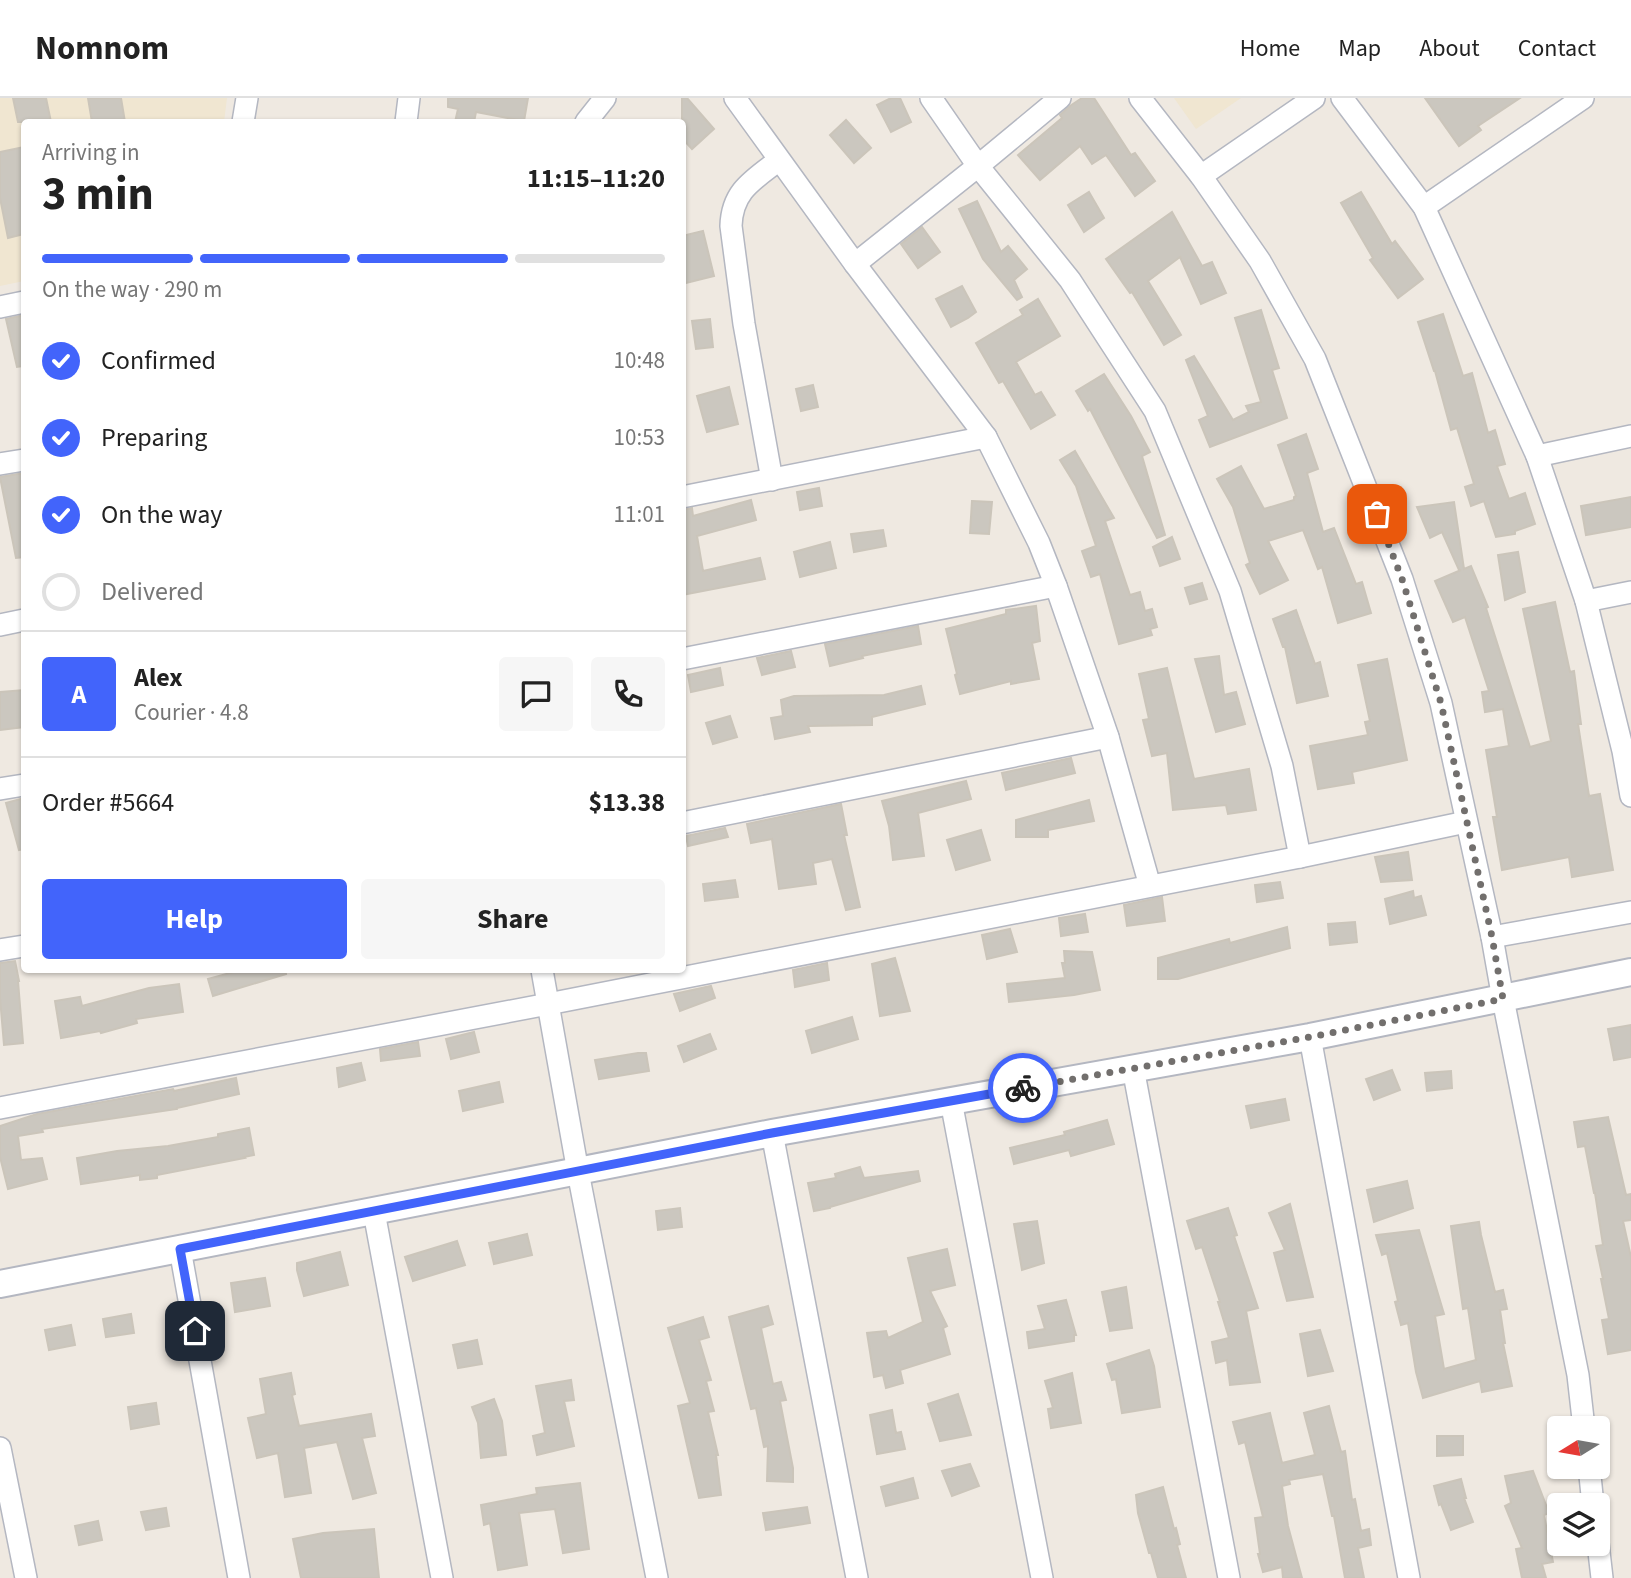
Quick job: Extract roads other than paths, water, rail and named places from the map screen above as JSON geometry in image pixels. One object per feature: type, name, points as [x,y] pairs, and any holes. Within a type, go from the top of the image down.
[{"type":"street","points":[[244,119],[247,98]]},
{"type":"street","points":[[406,119],[409,98]]},
{"type":"street","points":[[588,119],[605,98]]},
{"type":"street","points":[[735,98],[855,264],[986,437],[1040,543],[1056,586],[1108,737],[1150,886]]},
{"type":"street","points":[[930,98],[978,166],[1070,279],[1155,411],[1230,592],[1282,766],[1300,857]]},
{"type":"street","points":[[855,264],[1060,98]]},
{"type":"street","points":[[1140,98],[1201,176],[1260,261],[1315,359],[1402,579],[1441,703],[1492,937],[1578,1375],[1583,1416]]},
{"type":"street","points":[[1201,176],[1314,98]]},
{"type":"street","points":[[1342,98],[1424,207],[1537,456],[1586,601],[1627,750],[1631,796]]},
{"type":"street","points":[[1424,207],[1583,98]]},
{"type":"street","points":[[772,480],[744,324],[730,226],[731,212],[744,188],[779,160]]},
{"type":"street","points":[[0,307],[21,303]]},
{"type":"street","points":[[1537,456],[1631,436]]},
{"type":"street","points":[[686,496],[986,437]]},
{"type":"street","points":[[0,464],[21,460]]},
{"type":"street","points":[[686,658],[1056,586]]},
{"type":"street","points":[[1586,601],[1631,592]]},
{"type":"street","points":[[0,625],[21,621]]},
{"type":"street","points":[[686,822],[1108,737]]},
{"type":"street","points":[[0,789],[21,786]]},
{"type":"street","points":[[0,1108],[1300,857],[1466,822]]},
{"type":"street","points":[[1492,937],[1631,912]]},
{"type":"street","points":[[0,950],[21,946]]},
{"type":"street","points":[[0,1284],[772,1133],[1310,1037],[1631,972]]},
{"type":"street","points":[[543,973],[578,1172],[657,1578]]},
{"type":"street","points":[[1310,1037],[1409,1578]]},
{"type":"street","points":[[1133,1068],[1229,1578]]},
{"type":"street","points":[[951,1101],[1042,1578]]},
{"type":"street","points":[[772,1133],[857,1578]]},
{"type":"street","points":[[374,1212],[442,1578]]},
{"type":"street","points":[[180,1249],[239,1578]]},
{"type":"street","points":[[0,1448],[26,1578]]},
{"type":"street","points":[[1599,1556],[1602,1578]]}]
